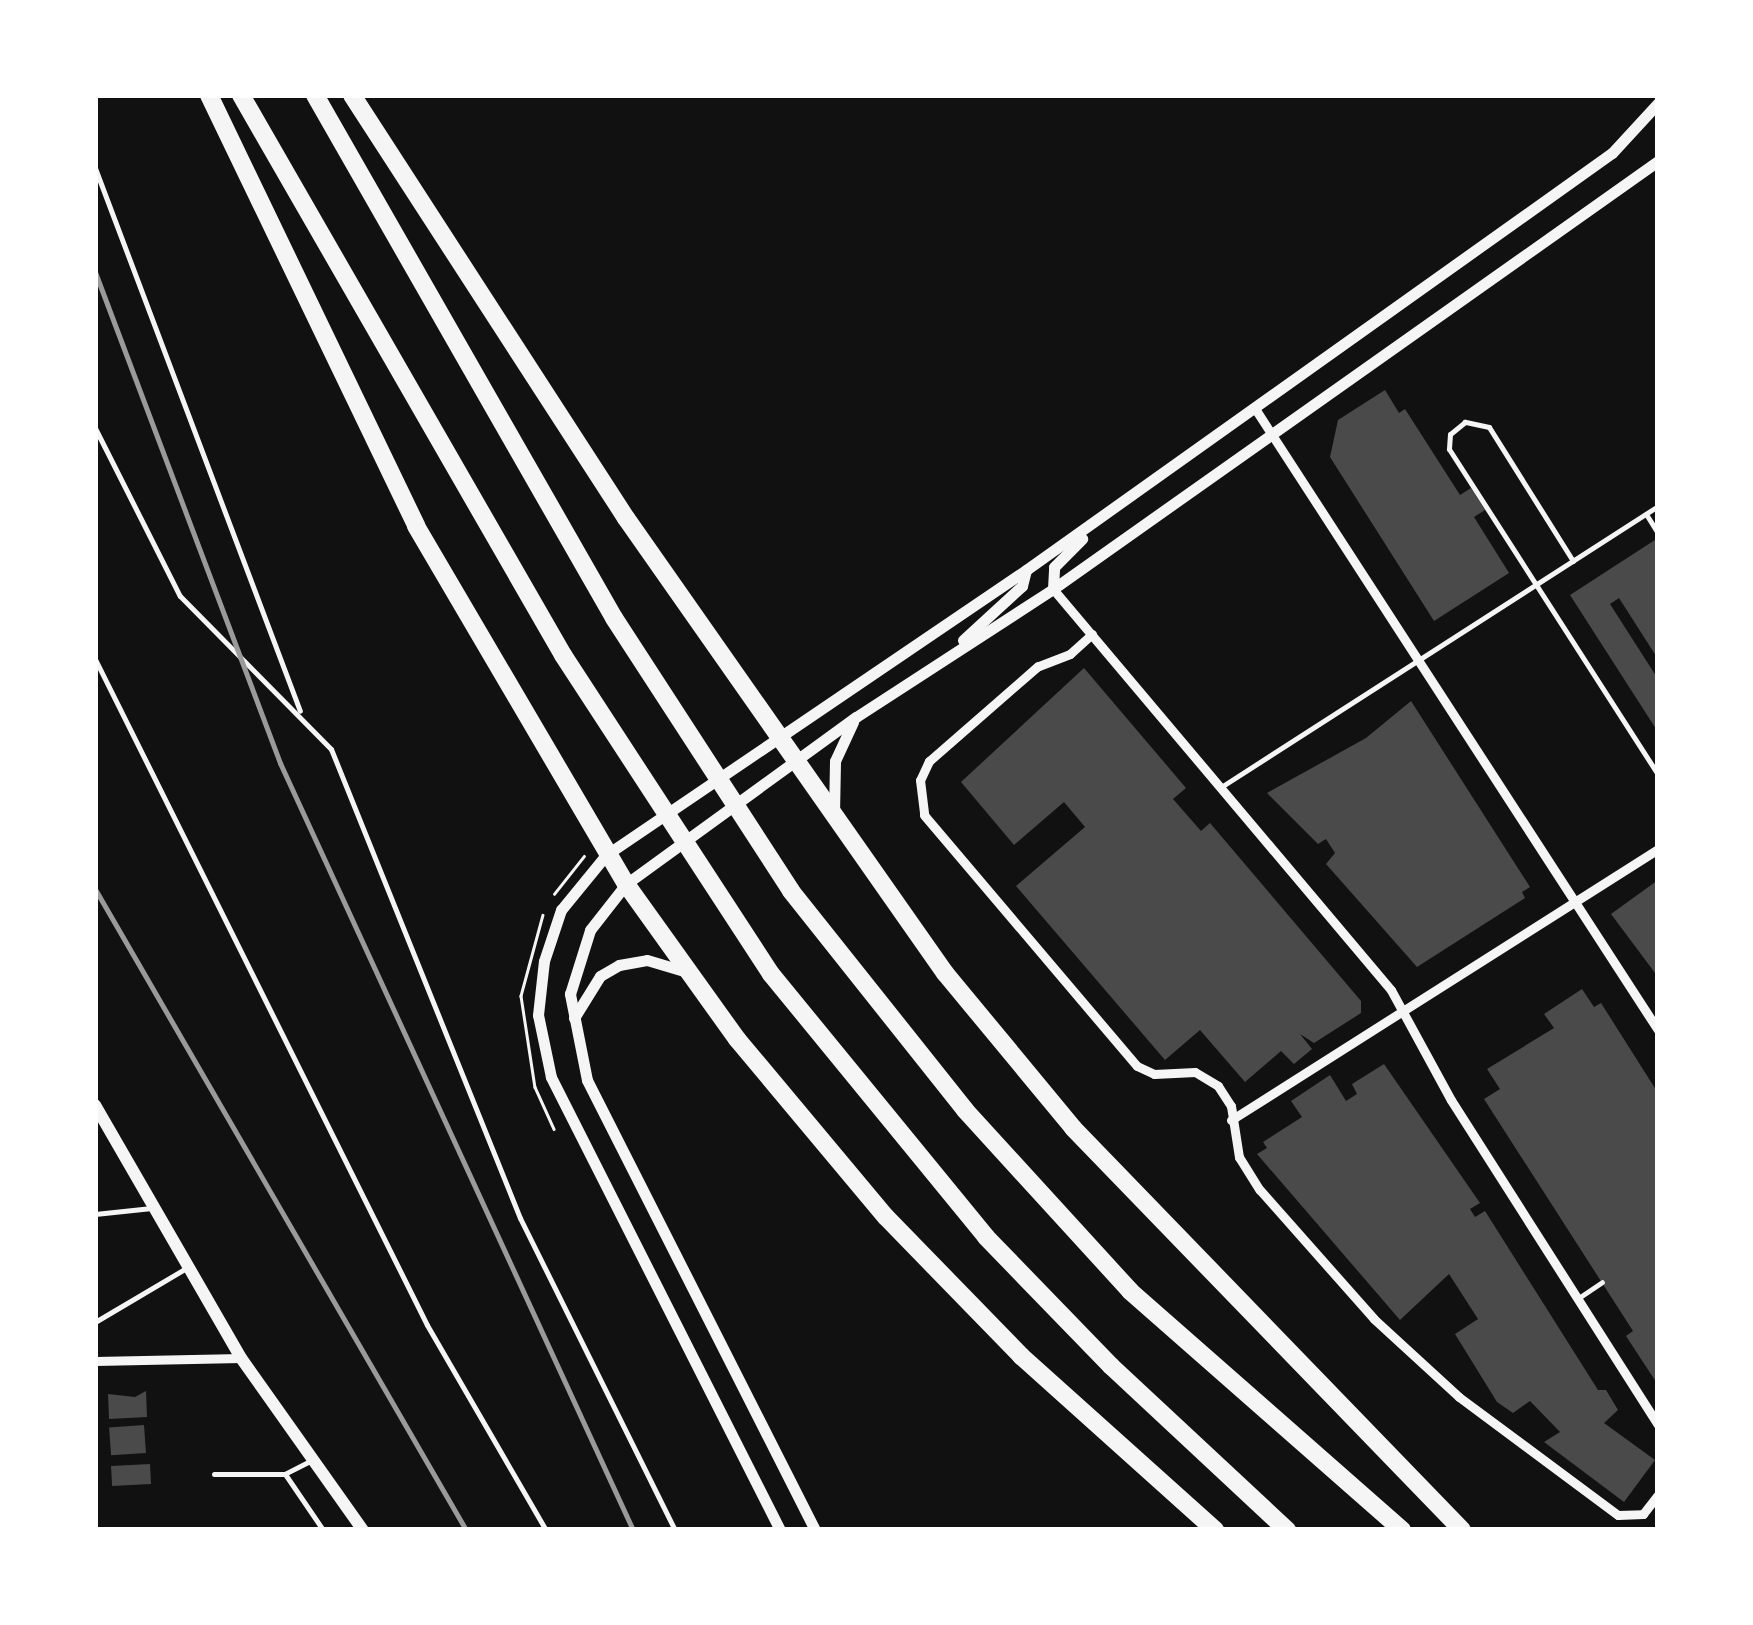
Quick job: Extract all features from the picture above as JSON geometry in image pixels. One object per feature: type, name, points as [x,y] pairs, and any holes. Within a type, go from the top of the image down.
[{"type":"highway","points":[[209,95],[408,510],[606,855],[687,972],[797,1115],[908,1242],[1033,1368],[1215,1530]]},
{"type":"highway","points":[[241,95],[648,793],[696,866],[865,1096],[973,1222],[1111,1366],[1287,1530]]},
{"type":"highway","points":[[314,95],[686,734],[750,830],[913,1048],[1064,1222],[1251,1404],[1402,1530]]},
{"type":"highway","points":[[352,95],[626,518],[835,823],[945,973],[1073,1128],[1462,1530]]},
{"type":"main road","points":[[95,1105],[241,1358],[363,1530]]},
{"type":"street","points":[[780,1530],[551,1078],[538,1016],[544,962],[561,910],[606,855],[776,735],[1026,570],[1612,153],[1658,103]]},
{"type":"street","points":[[815,1530],[587,1080],[572,1022],[577,958],[626,884],[856,717],[958,647],[1054,589],[1658,161]]},
{"type":"street","points":[[1254,407],[1658,1030]]},
{"type":"street","points":[[1106,514],[1054,567],[1054,589],[1404,1010],[1451,1100],[1658,1425]]},
{"type":"street","points":[[958,647],[1022,586],[1026,570]]},
{"type":"street","points":[[1092,634],[1070,654],[1038,666],[929,761],[919,799],[924,814],[1137,1066],[1154,1074],[1204,1076],[1227,1098],[1239,1157],[1283,1223],[1459,1397],[1618,1514],[1644,1514],[1658,1496]]},
{"type":"street","points":[[835,823],[835,761],[856,717]]},
{"type":"street","points":[[1231,1120],[1658,849]]},
{"type":"street","points":[[572,1022],[600,976],[619,965],[646,960],[687,972]]},
{"type":"street","points":[[95,1362],[241,1358]]},
{"type":"lane","points":[[95,168],[301,714]]},
{"type":"lane","points":[[1573,561],[1488,427],[1465,422],[1450,434],[1449,449],[1658,776]]},
{"type":"lane","points":[[95,428],[180,596],[301,714],[331,749],[520,1218],[676,1530]]},
{"type":"lane","points":[[1221,787],[1658,506]]},
{"type":"lane","points":[[1646,514],[1658,533]]},
{"type":"lane","points":[[95,659],[427,1325],[546,1530]]},
{"type":"lane","points":[[95,1214],[155,1207]]},
{"type":"lane","points":[[95,1322],[190,1266]]},
{"type":"lane","points":[[1577,1298],[1602,1282]]},
{"type":"lane","points":[[214,1474],[286,1474],[312,1459]]},
{"type":"lane","points":[[286,1474],[323,1530]]},
{"type":"building","points":[[1385,390],[1399,413],[1405,409],[1460,495],[1471,488],[1485,510],[1474,517],[1509,573],[1434,621],[1330,457],[1338,420]]},
{"type":"building","points":[[1658,538],[1658,659],[1619,598],[1610,604],[1658,679],[1658,732],[1570,595]]},
{"type":"building","points":[[1084,668],[1186,788],[1173,799],[1201,831],[1210,823],[1361,1001],[1361,1013],[1314,1043],[1300,1034],[1312,1049],[1294,1064],[1281,1051],[1245,1082],[1200,1030],[1165,1060],[1016,886],[1085,827],[1064,802],[1014,845],[961,782]]},
{"type":"building","points":[[1411,701],[1530,887],[1522,892],[1525,898],[1417,967],[1326,864],[1335,853],[1326,839],[1318,844],[1267,793],[1366,738]]},
{"type":"building","points":[[1658,880],[1658,977],[1611,914]]},
{"type":"building","points":[[1582,989],[1594,1007],[1601,1003],[1658,1093],[1658,1385],[1626,1336],[1633,1331],[1484,1099],[1500,1089],[1487,1069],[1554,1028],[1544,1014]]},
{"type":"building","points":[[1384,1064],[1480,1203],[1470,1209],[1475,1217],[1485,1211],[1598,1390],[1606,1390],[1618,1410],[1604,1423],[1655,1460],[1624,1502],[1544,1442],[1560,1432],[1530,1401],[1513,1413],[1497,1402],[1455,1334],[1478,1319],[1449,1274],[1400,1320],[1257,1154],[1267,1148],[1263,1142],[1302,1117],[1291,1101],[1330,1075],[1346,1101],[1357,1094],[1352,1084]]},
{"type":"building","points":[[146,1391],[147,1417],[109,1419],[108,1394],[135,1397]]},
{"type":"building","points":[[144,1425],[146,1453],[111,1455],[109,1427]]},
{"type":"building","points":[[150,1464],[151,1484],[112,1486],[111,1466]]},
{"type":"railway","points":[[95,272],[280,763],[633,1530]]},
{"type":"railway","points":[[95,889],[466,1530]]}]
